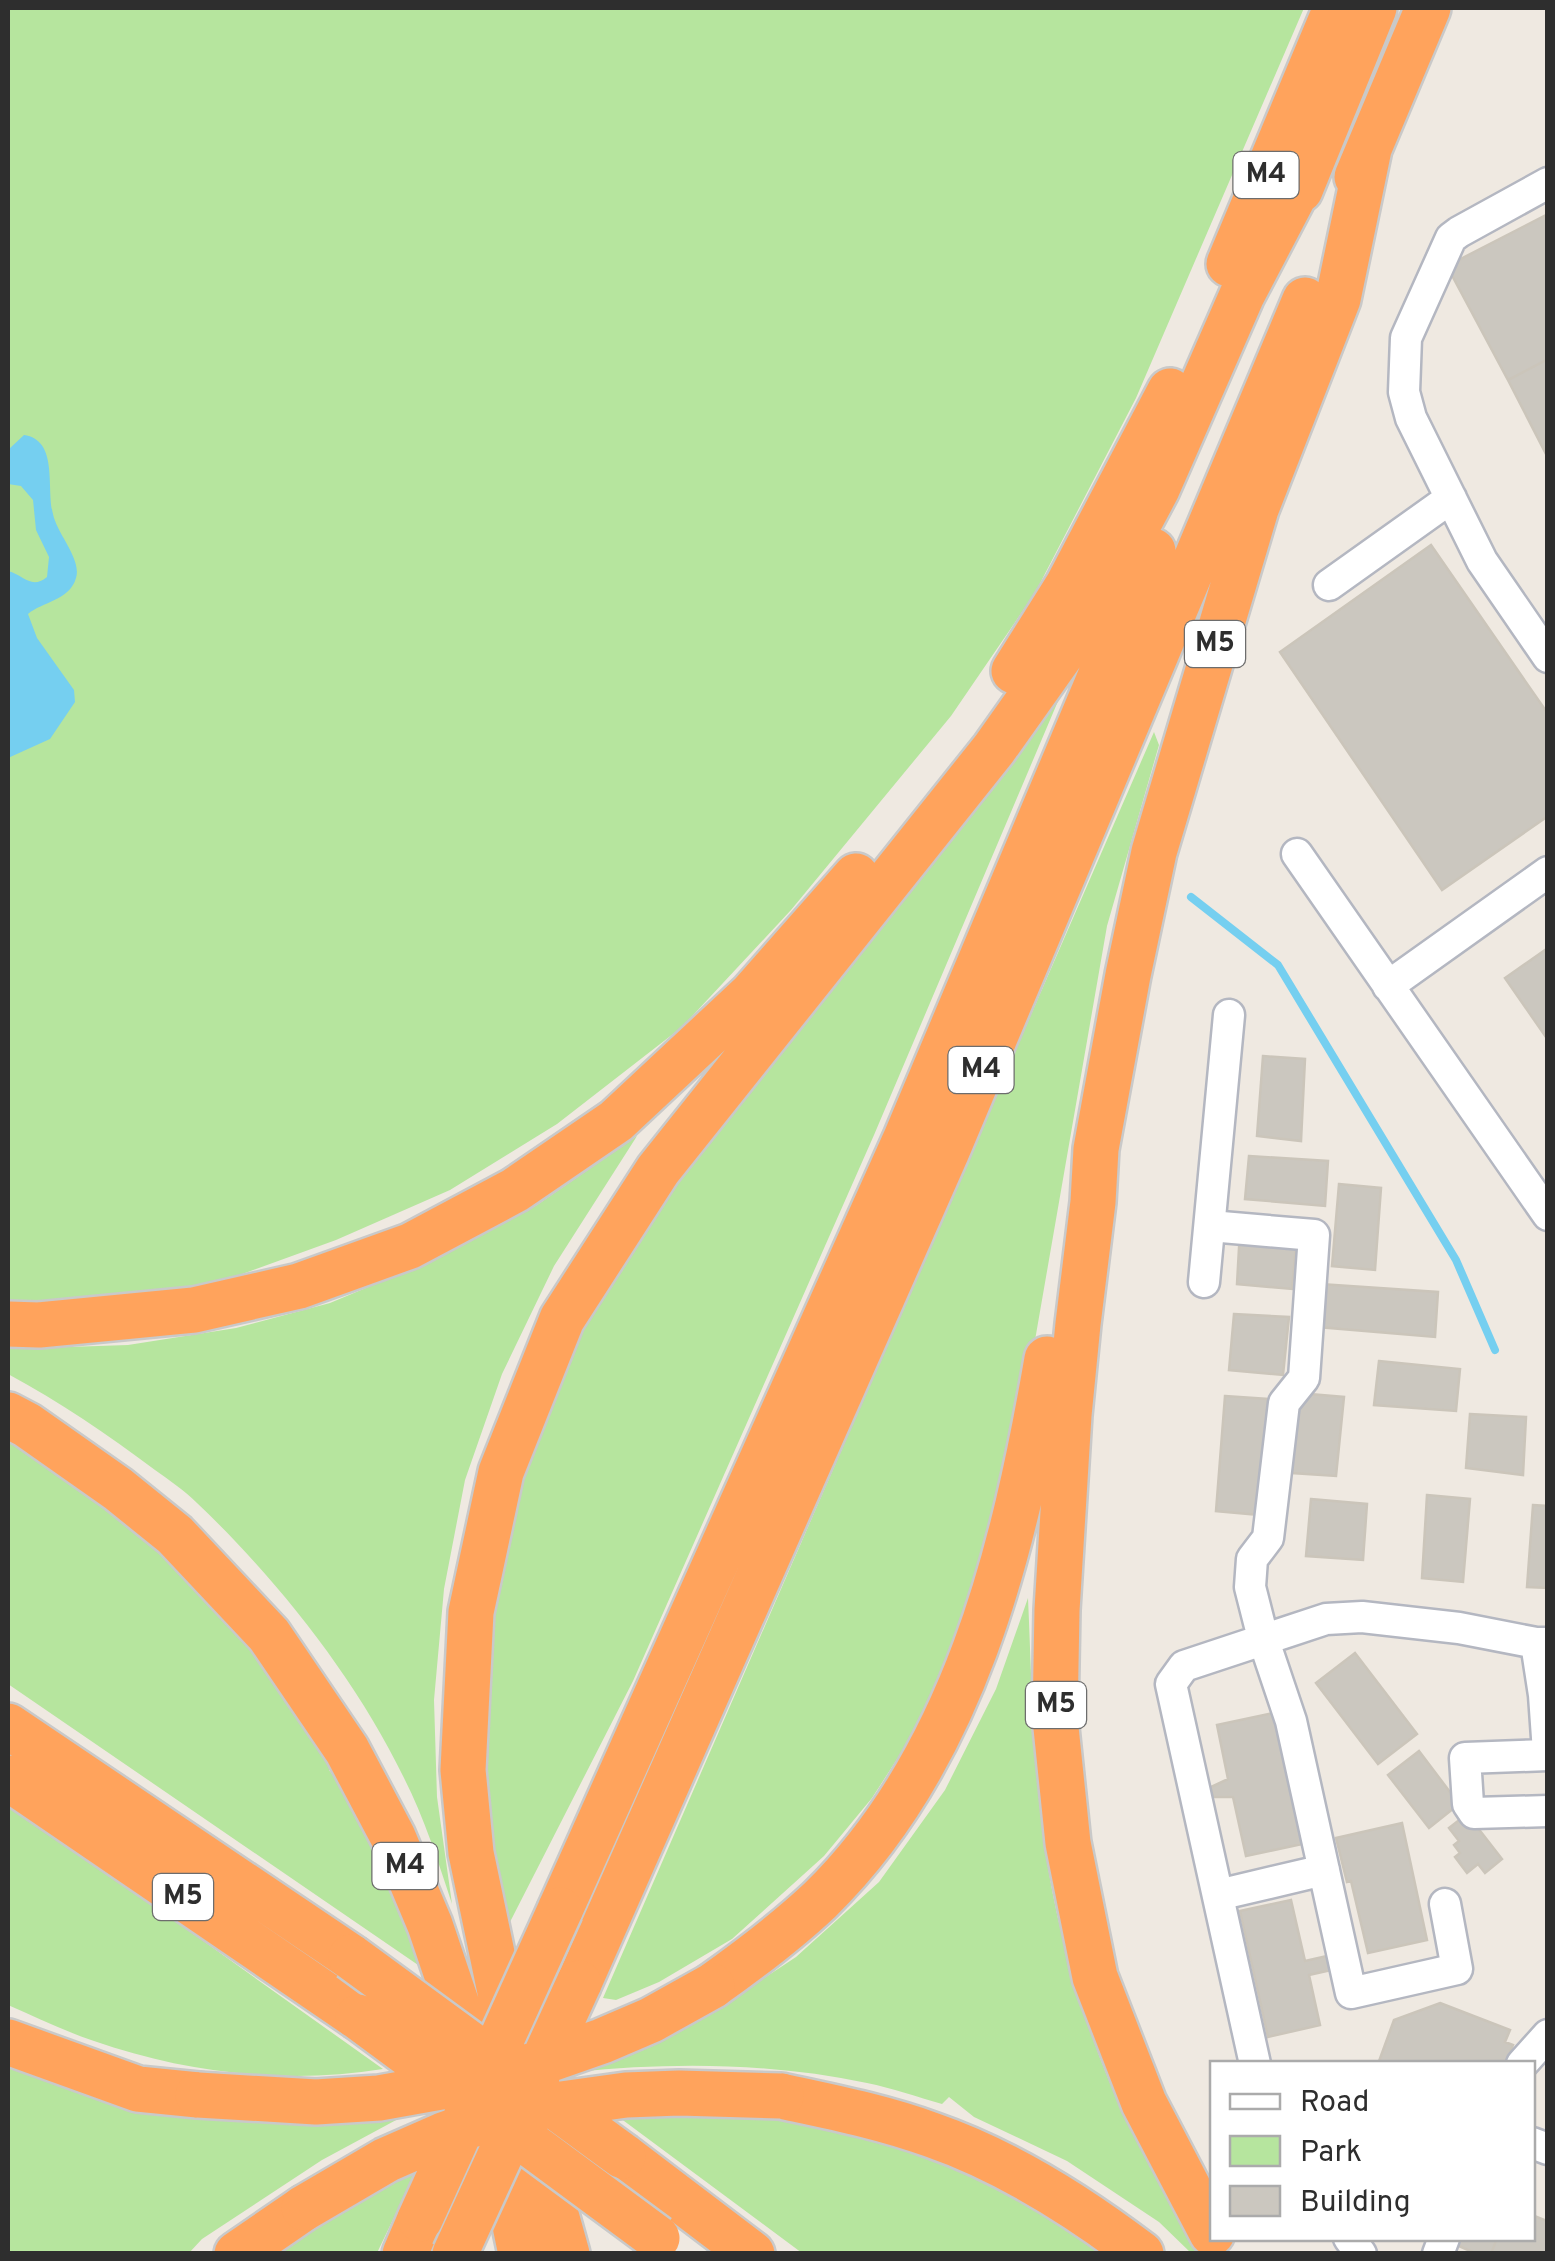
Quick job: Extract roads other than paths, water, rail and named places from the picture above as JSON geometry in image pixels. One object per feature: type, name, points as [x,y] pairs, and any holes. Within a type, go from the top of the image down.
[{"type":"highway","name":"M4","points":[[1038,684],[1145,472],[1336,8]]},
{"type":"highway","name":"M4","points":[[412,2236],[906,1138],[1144,572],[1374,8]]},
{"type":"highway","name":"M4","points":[[455,2254],[579,1984],[947,1151],[1428,8]]},
{"type":"highway","name":"M5","points":[[1210,2228],[1144,2103],[1094,1977],[1068,1842],[1055,1718],[1069,1415],[1096,1149],[1154,852],[1256,509],[1338,299],[1369,149]]},
{"type":"highway","name":"M4","points":[[567,2254],[523,2097],[482,1916],[463,1770],[472,1612],[501,1472],[562,1320],[658,1170],[994,750],[1092,611],[1157,488],[1242,295],[1310,165]]},
{"type":"highway","name":"M4","points":[[8,1324],[39,1325],[194,1310],[298,1286],[410,1246],[515,1190],[616,1121],[752,994],[870,860],[990,709],[1068,585],[1196,342]]},
{"type":"highway","name":"M5","points":[[8,2042],[138,2089],[316,2102],[378,2098],[502,2076],[635,2027],[712,1986],[771,1944],[821,1898],[875,1837],[923,1764],[972,1658],[1009,1544],[1030,1452],[1074,1201],[1096,1149]]},
{"type":"highway","name":"M4","points":[[8,1415],[118,1489],[175,1535],[269,1634],[347,1750],[392,1837],[430,1924],[490,2104],[521,2254]]},
{"type":"highway","name":"M5","points":[[8,1726],[350,1957],[752,2254]]},
{"type":"highway","name":"M5","points":[[8,1778],[358,2017],[667,2246]]},
{"type":"highway","points":[[237,2254],[304,2208],[386,2160],[443,2135],[500,2115],[540,2107],[680,2092],[781,2096],[865,2114],[934,2135],[1006,2167],[1100,2222],[1142,2254]]},
{"type":"lane","points":[[1548,183],[1452,238],[1406,338],[1404,392],[1411,418],[1482,561],[1548,657]]},
{"type":"lane","points":[[1329,585],[1451,498]]},
{"type":"lane","points":[[1298,854],[1548,1216]]},
{"type":"lane","points":[[1388,986],[1548,872]]},
{"type":"lane","points":[[1204,1282],[1229,1015]]},
{"type":"lane","points":[[1210,1226],[1314,1235],[1304,1378],[1284,1403],[1268,1538],[1252,1559],[1250,1587],[1292,1720],[1350,1994],[1457,1970],[1445,1904]]},
{"type":"lane","points":[[1254,2061],[1171,1684],[1184,1666],[1326,1619],[1362,1616],[1542,1643],[1548,1754],[1465,1758],[1468,1804],[1474,1813],[1548,1810]]},
{"type":"lane","points":[[1218,1895],[1324,1870]]},
{"type":"lane","points":[[1534,2061],[1548,2036]]},
{"type":"water","points":[[24,435],[35,439],[47,456],[53,514],[77,571],[68,591],[28,614],[37,638],[74,690],[75,702],[50,739],[8,758],[8,571],[32,582],[41,581],[47,577],[49,557],[36,530],[33,500],[21,486],[8,484],[8,450]]},
{"type":"waterway","points":[[1191,897],[1278,965],[1456,1260],[1495,1350]]}]
